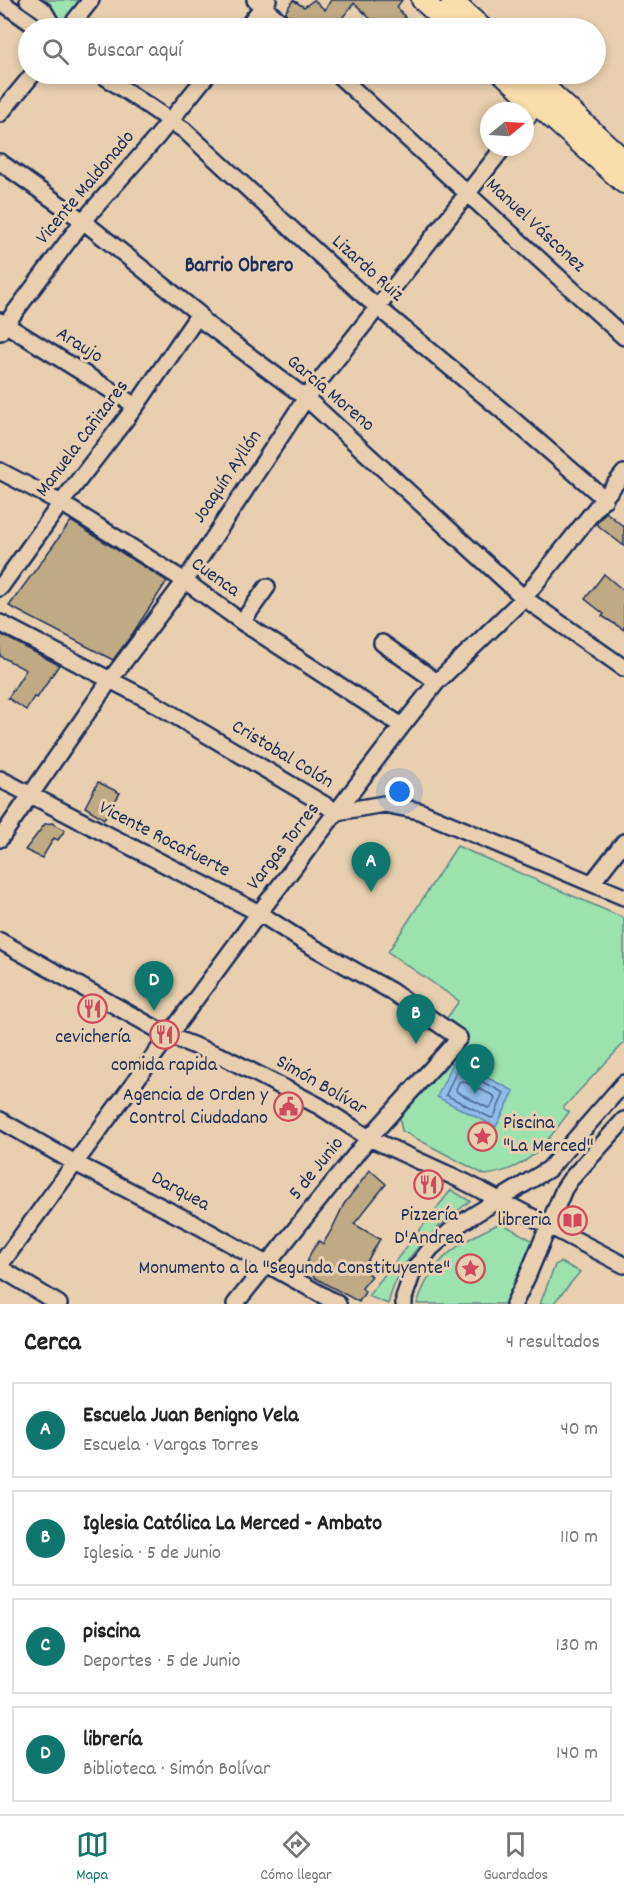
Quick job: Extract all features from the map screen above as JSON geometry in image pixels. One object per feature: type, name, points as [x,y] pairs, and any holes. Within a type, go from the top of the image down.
[{"type":"main road","points":[[422,0],[442,18]]},
{"type":"main road","points":[[451,0],[471,18]]},
{"type":"main road","points":[[514,84],[624,183]]},
{"type":"main road","points":[[533,84],[537,105],[624,160]]},
{"type":"street","points":[[28,0],[44,10],[48,18]]},
{"type":"street","points":[[77,18],[92,0]]},
{"type":"street","points":[[0,1],[24,18]]},
{"type":"street","points":[[253,18],[263,2],[278,18]]},
{"type":"street","points":[[0,114],[25,84]]},
{"type":"street","name":"Lizardo Ruiz","points":[[115,84],[184,130],[377,307],[605,499]]},
{"type":"street","name":"Vicente Maldonado","points":[[2,326],[83,221],[157,137],[200,84]]},
{"type":"street","name":"Manuel Vásconez","points":[[348,84],[624,337]]},
{"type":"street","name":"Joaquín Ayllón","points":[[0,839],[110,680],[185,581],[306,398],[497,156]]},
{"type":"street","name":"García Moreno","points":[[0,162],[83,221],[199,314],[204,322],[306,398],[524,598],[624,668]]},
{"type":"street","name":"Manuela Cañizares","points":[[0,588],[61,503],[136,406],[199,314]]},
{"type":"street","name":"Araujo","points":[[2,326],[136,406]]},
{"type":"street","name":"Cuenca","points":[[0,471],[61,503],[185,581],[242,622],[402,726]]},
{"type":"street","name":"Vargas Torres","points":[[0,1266],[259,913],[402,726],[437,682],[524,598],[624,473]]},
{"type":"street","points":[[242,622],[267,587]]},
{"type":"street","name":"Cristobal Colón","points":[[0,623],[146,698],[337,812],[384,804],[418,811],[624,897]]},
{"type":"street","points":[[382,643],[437,682]]},
{"type":"street","name":"Vicente Rocafuerte","points":[[0,779],[259,913],[304,942],[391,991],[459,1038]]},
{"type":"street","points":[[592,883],[624,842]]},
{"type":"street","name":"Simón Bolívar","points":[[0,941],[169,1036],[226,1058],[319,1106],[369,1138],[465,1182],[624,1264]]},
{"type":"street","name":"5 de Junio","points":[[236,1304],[369,1138],[459,1038]]},
{"type":"street","points":[[404,1304],[413,1271],[431,1248],[454,1228],[549,1169],[624,1083]]},
{"type":"street","name":"Darquea","points":[[0,1120],[75,1163],[187,1220],[338,1304]]},
{"type":"street","points":[[513,1304],[570,1180],[621,1128]]},
{"type":"street","points":[[0,1266],[59,1304]]},
{"type":"green space","points":[[27,0],[81,0],[68,18],[50,18]]},
{"type":"green space","points":[[457,846],[624,918],[624,1043],[563,1108],[569,1112],[534,1154],[513,1168],[485,1175],[402,1131],[397,1103],[450,1035],[440,1028],[459,1001],[388,952]]},
{"type":"green space","points":[[451,1190],[470,1201],[431,1234],[409,1258],[393,1287],[388,1304],[368,1296]]},
{"type":"green space","points":[[501,1223],[535,1242],[517,1304],[417,1304],[430,1275],[449,1253],[473,1237]]},
{"type":"green space","points":[[561,1262],[580,1272],[553,1304],[540,1304],[555,1265]]},
{"type":"water","points":[[454,1061],[514,1091],[496,1127],[437,1097]]},
{"type":"building","points":[[293,0],[304,7],[314,0],[325,10],[331,0],[402,0],[397,7],[405,17],[370,18],[354,3],[342,18],[290,18],[285,13]]},
{"type":"building","points":[[606,512],[624,527],[624,546],[596,524]]},
{"type":"building","points":[[71,521],[167,581],[113,660],[9,606]]},
{"type":"building","points":[[604,574],[624,591],[624,630],[602,616],[604,614],[585,599]]},
{"type":"building","points":[[0,634],[59,665],[26,710],[8,698],[26,670],[0,656]]},
{"type":"building","points":[[98,782],[120,793],[104,819],[85,807]]},
{"type":"building","points":[[52,823],[65,830],[58,840],[54,838],[42,858],[25,850],[45,824]]},
{"type":"building","points":[[370,1170],[386,1184],[354,1224],[380,1239],[362,1270],[372,1276],[362,1288],[365,1292],[359,1302],[315,1278],[305,1268],[311,1252],[319,1241],[323,1244],[344,1204]]},
{"type":"place","name":"Escuela Juan Benigno Vela","points":[[371,892]]},
{"type":"place","name":"cevichería","points":[[93,1008]]},
{"type":"place","name":"librería","points":[[154,1011]]},
{"type":"place","name":"comida rapida","points":[[164,1035]]},
{"type":"place","name":"Iglesia Católica La Merced - Ambato","points":[[416,1044]]},
{"type":"place","name":"piscina","points":[[475,1094]]},
{"type":"place","name":"Agencia de Orden y Control Ciudadano","points":[[289,1107]]},
{"type":"place","name":"Piscina \"La Merced\"","points":[[482,1136]]},
{"type":"place","name":"Pizzería D'Andrea","points":[[429,1185]]},
{"type":"place","name":"libreria","points":[[572,1221]]},
{"type":"place","name":"Monumento a la \"Segunda Constituyente\"","points":[[471,1269]]},
{"type":"district","name":"Barrio Obrero","points":[[239,267]]}]
